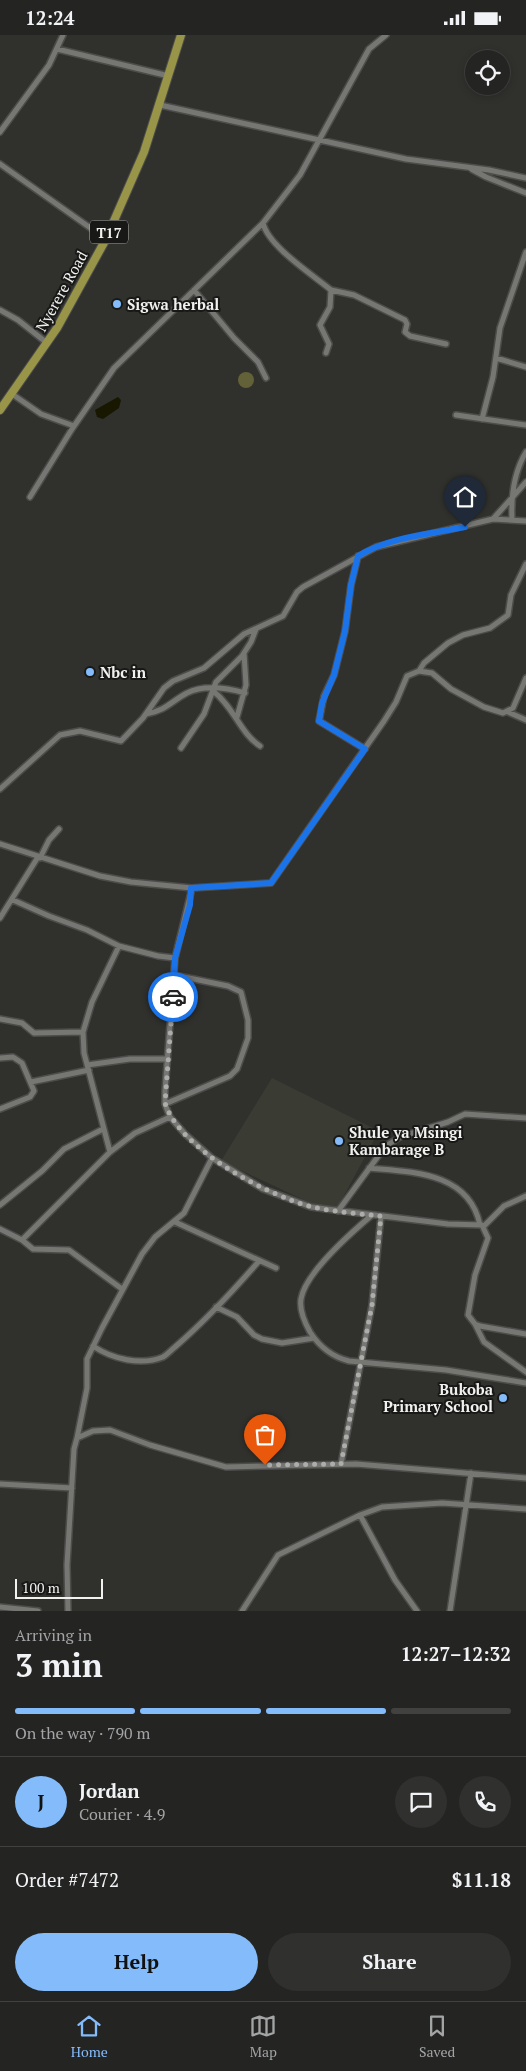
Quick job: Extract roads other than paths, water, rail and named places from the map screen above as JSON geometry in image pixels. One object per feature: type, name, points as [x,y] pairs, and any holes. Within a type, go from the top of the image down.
[{"type":"main road","name":"Nyerere Road","points":[[0,410],[48,343],[106,239],[132,183],[160,105],[181,35]]},
{"type":"street","points":[[0,132],[42,77],[63,35]]},
{"type":"street","points":[[30,497],[74,426],[114,368],[263,223],[300,175],[365,55],[369,49],[386,35]]},
{"type":"street","points":[[57,49],[169,75]]},
{"type":"street","points":[[160,105],[406,159],[468,167],[526,178]]},
{"type":"street","points":[[0,164],[106,239]]},
{"type":"street","points":[[468,167],[486,177],[526,193]]},
{"type":"street","points":[[263,223],[266,232],[274,242],[331,290],[354,295],[405,320],[407,324],[406,331],[410,336],[446,344]]},
{"type":"street","points":[[482,419],[496,358],[500,328],[526,252]]},
{"type":"street","points":[[326,353],[329,344],[320,325],[330,307],[331,290]]},
{"type":"street","points":[[194,291],[234,338],[258,362],[266,378]]},
{"type":"street","points":[[0,310],[18,320],[48,343]]},
{"type":"street","points":[[496,358],[526,367]]},
{"type":"street","points":[[12,394],[41,414],[74,426]]},
{"type":"street","points":[[456,415],[526,425]]},
{"type":"street","points":[[512,519],[513,495],[518,468],[526,452]]},
{"type":"street","points":[[493,519],[526,483]]},
{"type":"street","points":[[0,789],[13,775],[34,760],[56,737],[80,731],[122,741],[146,714],[164,688],[173,681],[204,668],[244,635],[283,616],[297,592],[303,587],[358,556],[376,547],[493,519],[526,521]]},
{"type":"street","points":[[358,556],[351,585],[345,631],[334,675],[322,703],[319,721],[365,749]]},
{"type":"street","points":[[0,844],[100,876],[131,882],[191,888],[271,883],[391,711],[407,676],[419,671],[424,663],[448,643],[462,635],[490,628],[508,615],[508,602],[526,564]]},
{"type":"street","points":[[181,748],[204,714],[218,679],[244,653],[256,629]]},
{"type":"street","points":[[237,717],[245,693],[244,653]]},
{"type":"street","points":[[419,671],[436,675],[451,689],[484,707],[503,713],[508,712],[526,720]]},
{"type":"street","points":[[508,712],[513,708],[526,678]]},
{"type":"street","points":[[146,714],[163,710],[193,691],[214,690],[224,687],[245,693]]},
{"type":"street","points":[[214,690],[237,717],[247,734],[260,746]]},
{"type":"street","points":[[0,918],[49,840],[59,829]]},
{"type":"street","points":[[191,888],[190,905],[175,958],[165,1103],[170,1117],[185,1134],[212,1158],[263,1189],[312,1207],[448,1224],[481,1226],[504,1206],[526,1196]]},
{"type":"street","points":[[13,899],[119,946],[158,956],[175,958]]},
{"type":"street","points":[[110,1152],[88,1068],[83,1032],[92,1002],[119,946]]},
{"type":"street","points":[[165,1103],[230,1076],[241,1062],[248,1038],[248,1020],[241,992],[228,986],[174,975]]},
{"type":"street","points":[[0,1019],[22,1023],[34,1033],[83,1032]]},
{"type":"street","points":[[0,1058],[17,1059],[31,1082],[34,1091],[30,1097],[0,1109]]},
{"type":"street","points":[[31,1082],[130,1059],[168,1059]]},
{"type":"street","points":[[338,1211],[389,1144],[400,1137],[448,1122],[462,1115],[526,1118]]},
{"type":"street","points":[[22,1240],[110,1152],[135,1133],[170,1117]]},
{"type":"street","points":[[0,1205],[42,1171],[64,1149],[103,1129]]},
{"type":"street","points":[[68,1611],[68,1565],[74,1449],[87,1388],[87,1359],[122,1289],[148,1245],[175,1222],[192,1199],[212,1158]]},
{"type":"street","points":[[369,1168],[424,1173],[447,1182],[471,1201],[488,1238],[475,1275],[468,1311],[470,1319],[475,1324],[484,1342],[526,1372]]},
{"type":"street","points":[[372,1215],[320,1267],[305,1290],[301,1299],[302,1314],[314,1338],[336,1357],[361,1364],[446,1370],[526,1383]]},
{"type":"street","points":[[341,1464],[377,1273],[381,1216]]},
{"type":"street","points":[[175,1222],[276,1268]]},
{"type":"street","points":[[0,1229],[22,1240],[38,1251],[65,1249],[73,1252],[122,1289]]},
{"type":"street","points":[[94,1346],[104,1353],[117,1358],[142,1360],[161,1358],[188,1336],[259,1261]]},
{"type":"street","points":[[216,1307],[237,1317],[254,1335],[262,1339],[282,1343],[314,1338]]},
{"type":"street","points":[[475,1324],[526,1334]]},
{"type":"street","points":[[77,1438],[93,1431],[110,1430],[150,1445],[226,1467],[341,1464],[392,1465],[526,1478]]},
{"type":"street","points":[[450,1611],[471,1473]]},
{"type":"street","points":[[0,1484],[72,1488]]},
{"type":"street","points":[[242,1611],[278,1555],[360,1515],[382,1507],[402,1504],[466,1505],[526,1509]]},
{"type":"street","points":[[360,1515],[395,1580],[417,1611]]},
{"type":"street","points":[[0,1607],[38,1611]]},
{"type":"place","name":"Sigwa herbal","points":[[117,304]]},
{"type":"place","name":"Nbc in","points":[[90,672]]},
{"type":"place","name":"Shule ya Msingi Kambarage B","points":[[339,1141]]},
{"type":"place","name":"Bukoba Primary School","points":[[503,1398]]}]
